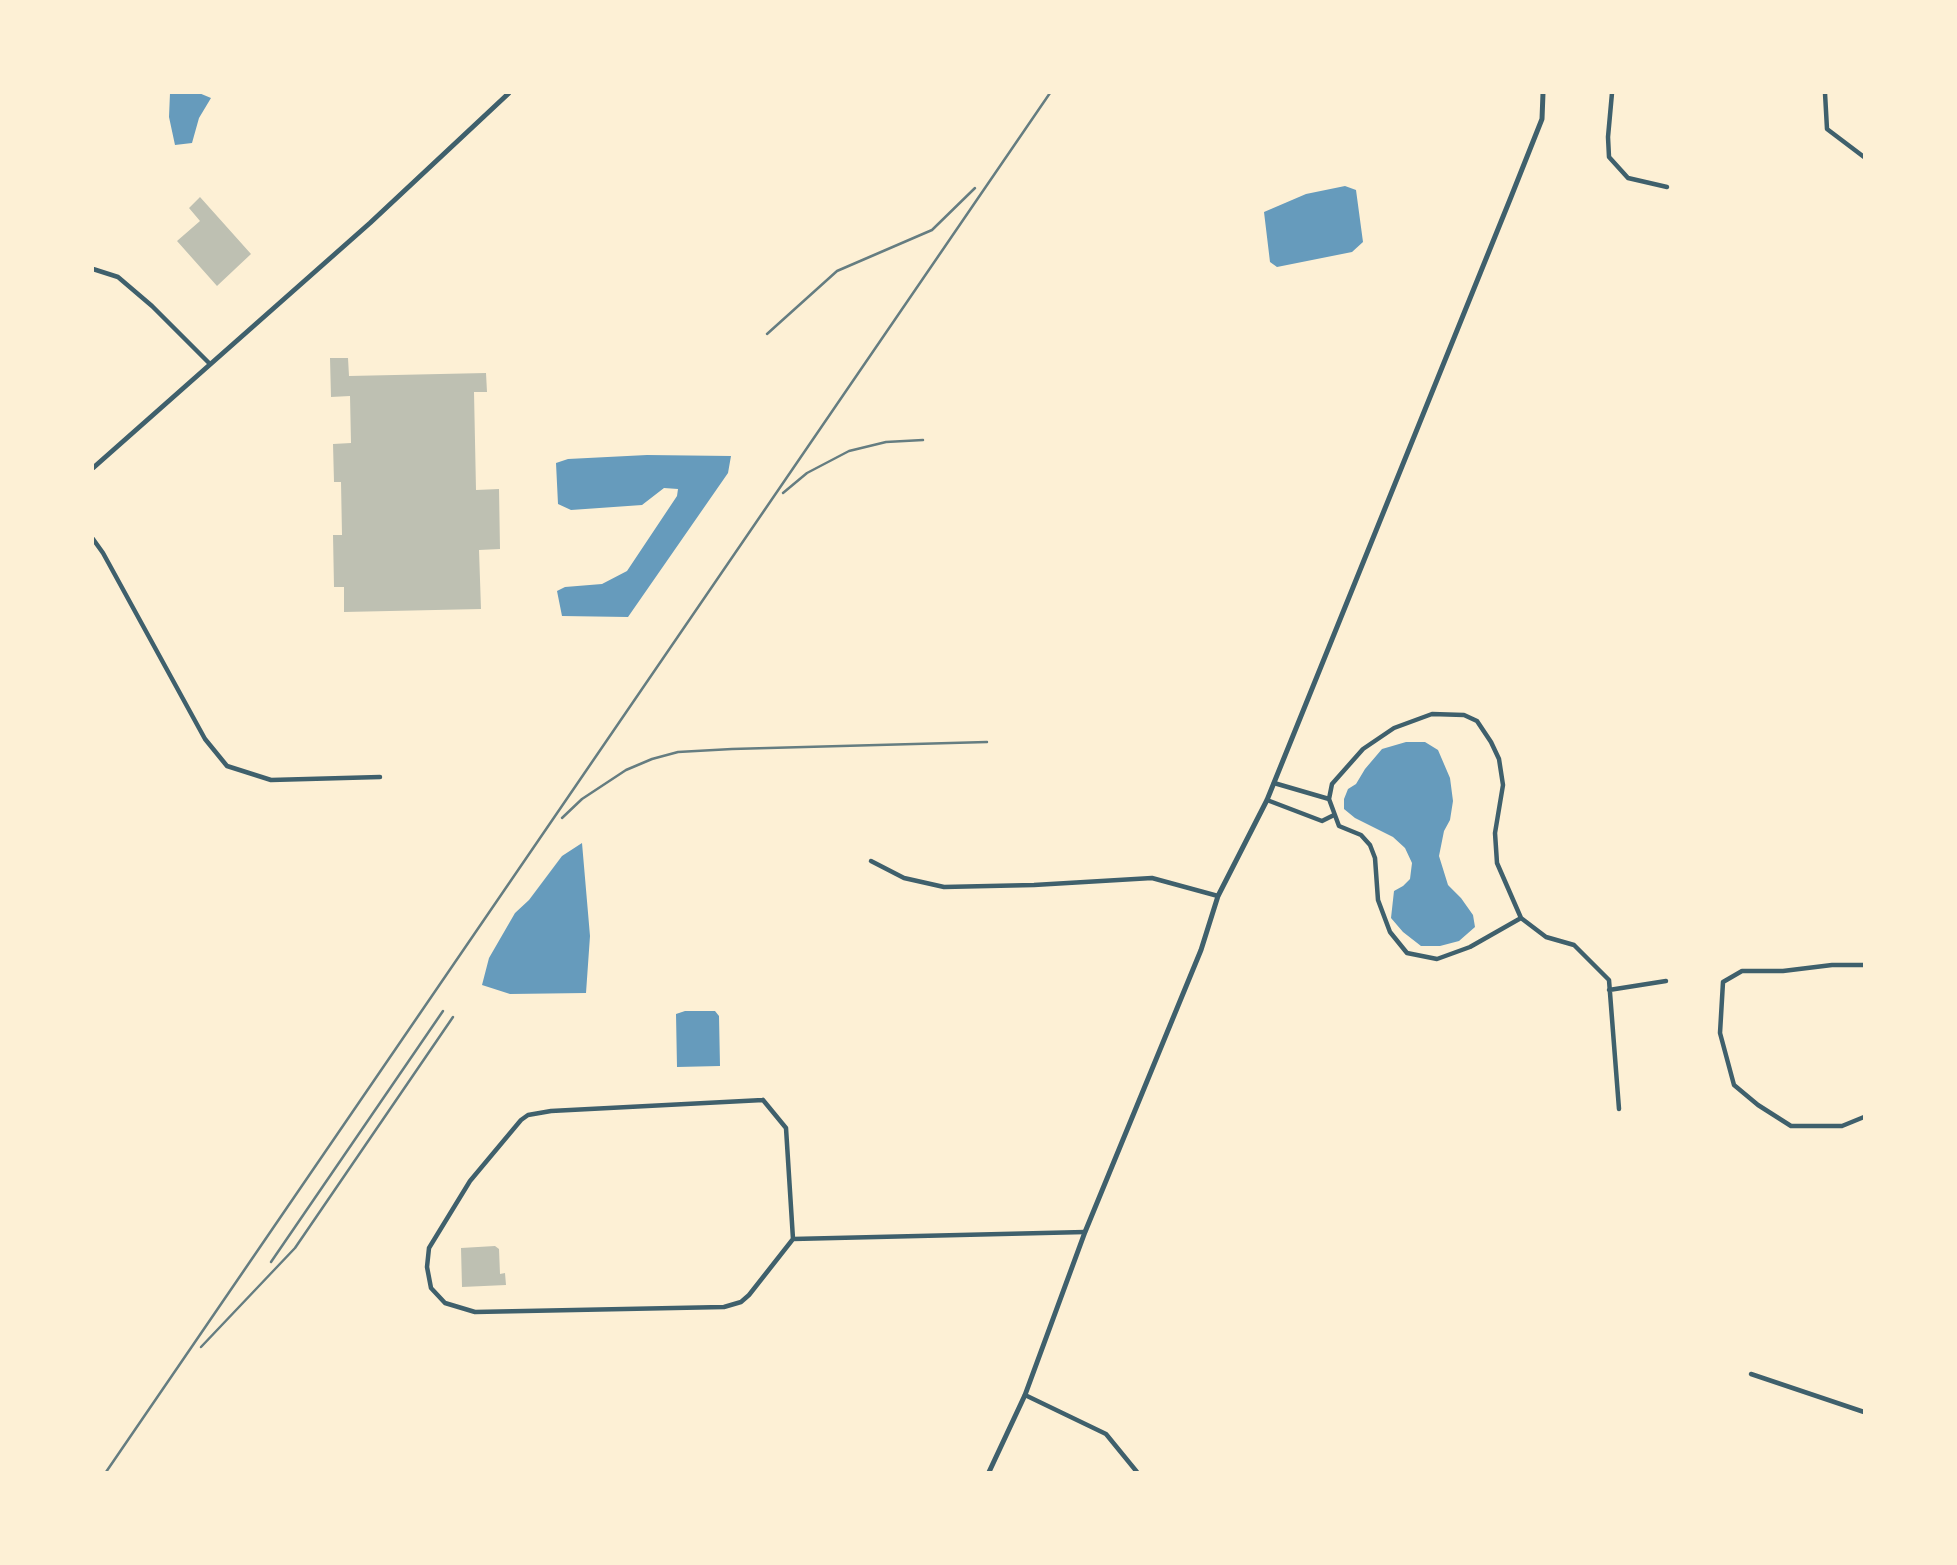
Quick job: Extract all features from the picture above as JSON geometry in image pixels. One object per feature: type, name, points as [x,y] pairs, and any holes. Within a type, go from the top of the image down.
[{"type":"street","points":[[93,468],[370,223],[509,93]]},
{"type":"street","points":[[989,1472],[1025,1395],[1085,1232],[1201,950],[1218,896],[1267,800],[1542,120],[1543,93]]},
{"type":"street","points":[[1612,93],[1609,158],[1628,178],[1667,187]]},
{"type":"street","points":[[1825,93],[1826,129],[1864,157]]},
{"type":"street","points":[[93,269],[118,277],[152,306],[210,364]]},
{"type":"street","points":[[93,539],[205,739],[227,766],[271,780],[380,777]]},
{"type":"street","points":[[1521,918],[1482,941],[1437,959],[1407,953],[1390,932],[1378,900],[1375,858],[1370,845],[1361,835],[1339,826],[1329,799],[1332,784],[1363,748],[1394,729],[1432,714],[1464,715],[1477,721],[1499,760],[1503,785],[1495,832],[1497,863],[1521,918],[1545,937],[1574,945],[1609,980],[1619,1109]]},
{"type":"street","points":[[1274,783],[1329,799]]},
{"type":"street","points":[[1267,800],[1322,821],[1334,815]]},
{"type":"street","points":[[871,861],[904,878],[944,887],[1046,885],[1152,878],[1218,896]]},
{"type":"street","points":[[1864,965],[1742,971],[1723,982],[1720,1032],[1734,1085],[1758,1105],[1791,1126],[1842,1126],[1864,1117]]},
{"type":"street","points":[[1609,990],[1667,981]]},
{"type":"street","points":[[764,1100],[786,1128],[793,1239],[750,1295],[733,1306],[475,1312],[445,1303],[431,1288],[427,1267],[429,1248],[470,1181],[521,1120],[539,1112],[764,1100]]},
{"type":"street","points":[[793,1239],[1085,1232]]},
{"type":"street","points":[[1751,1374],[1864,1412]]},
{"type":"street","points":[[1025,1395],[1106,1434],[1137,1472]]},
{"type":"water","points":[[170,93],[199,93],[211,98],[199,118],[192,143],[175,145],[169,117]]},
{"type":"water","points":[[1345,186],[1356,190],[1363,242],[1352,252],[1277,267],[1270,262],[1264,212],[1306,194]]},
{"type":"water","points":[[647,455],[731,456],[728,473],[628,617],[562,616],[557,591],[565,587],[602,584],[627,571],[677,496],[678,489],[664,488],[642,505],[571,510],[558,504],[556,463],[568,459]]},
{"type":"water","points":[[1406,742],[1425,742],[1438,750],[1450,778],[1453,801],[1439,856],[1448,885],[1473,915],[1475,927],[1459,941],[1440,946],[1421,946],[1391,918],[1394,891],[1410,879],[1412,863],[1405,848],[1393,837],[1355,818],[1344,809],[1348,789],[1356,784],[1382,749]]},
{"type":"water","points":[[582,843],[590,936],[586,993],[510,994],[482,985],[489,958],[515,913],[529,900],[562,856]]},
{"type":"water","points":[[685,1011],[715,1011],[719,1016],[720,1066],[677,1067],[676,1014]]},
{"type":"building","points":[[200,197],[251,254],[217,286],[177,241],[200,221],[189,208]]},
{"type":"building","points":[[330,358],[348,358],[349,376],[486,373],[487,392],[474,392],[476,490],[499,489],[500,549],[479,550],[481,609],[344,612],[344,587],[334,587],[333,535],[342,535],[341,482],[334,482],[333,444],[351,443],[350,396],[331,397]]},
{"type":"building","points":[[495,1246],[499,1249],[500,1274],[505,1273],[506,1285],[462,1287],[461,1248]]},
{"type":"railway","points":[[106,1472],[1050,93]]},
{"type":"railway","points":[[767,334],[837,271],[932,230],[975,188]]},
{"type":"railway","points":[[783,493],[807,473],[849,451],[886,442],[923,440]]},
{"type":"railway","points":[[562,818],[582,799],[626,770],[678,752],[987,742]]},
{"type":"railway","points":[[271,1262],[443,1011]]},
{"type":"railway","points":[[201,1347],[295,1248],[453,1017]]}]
